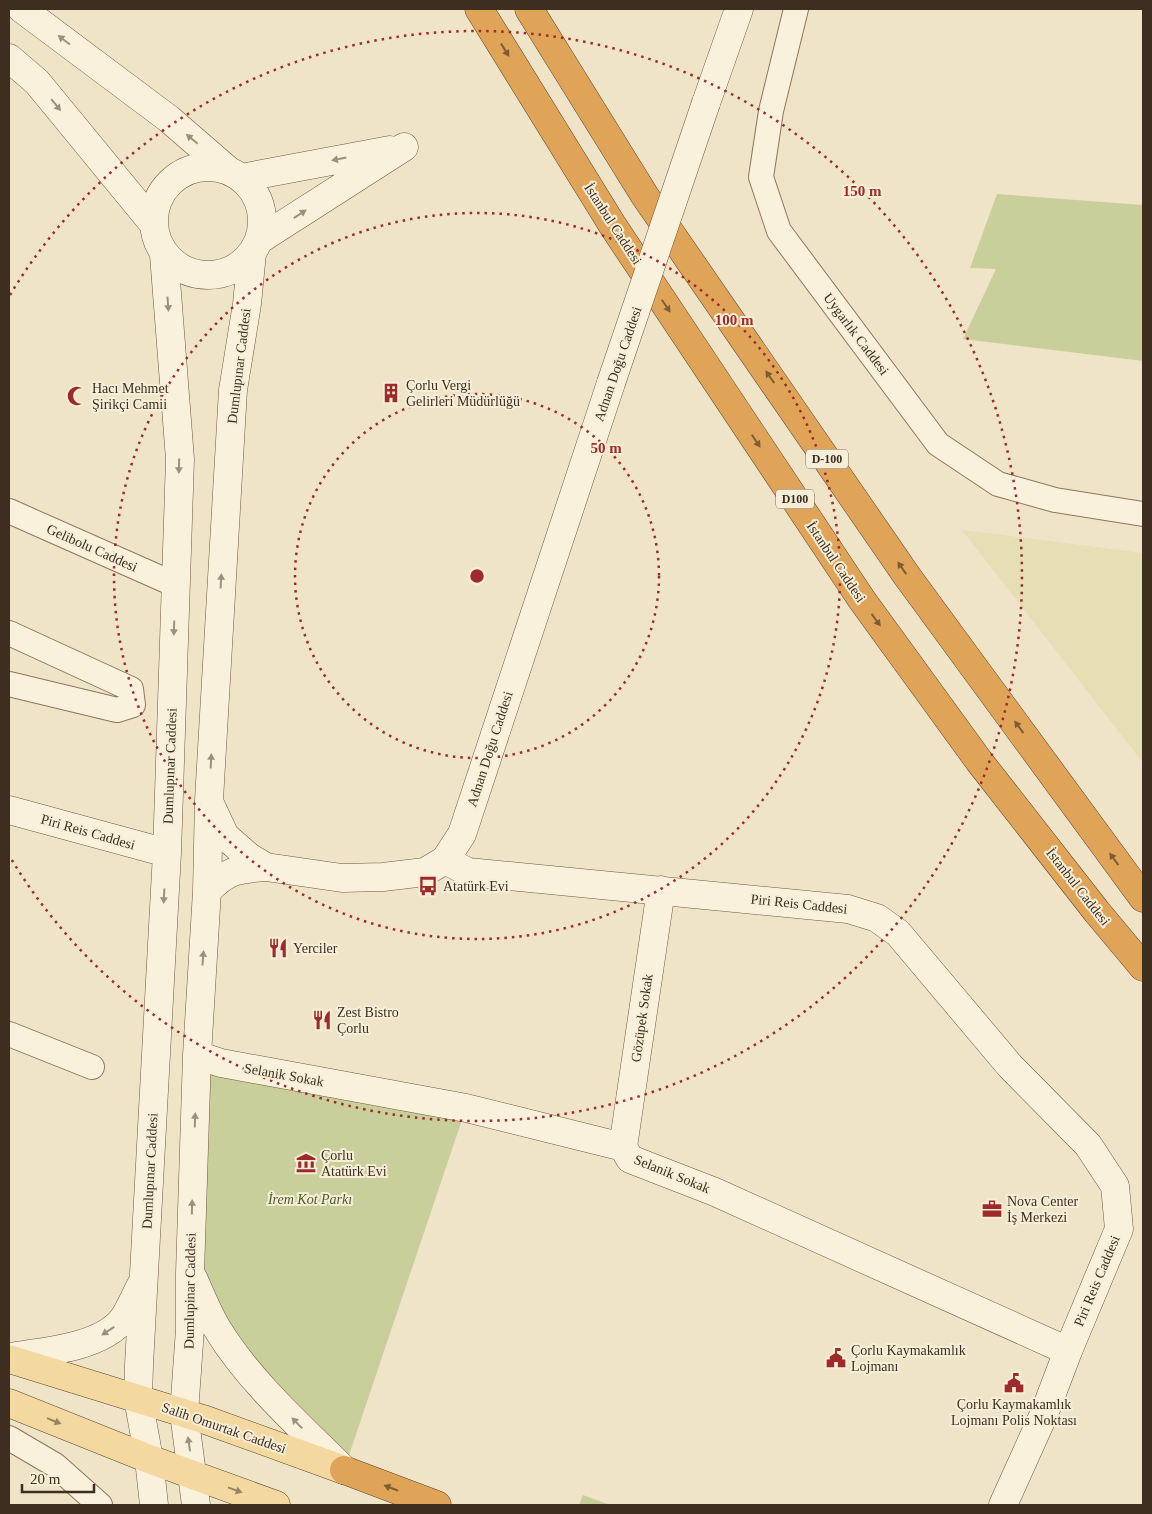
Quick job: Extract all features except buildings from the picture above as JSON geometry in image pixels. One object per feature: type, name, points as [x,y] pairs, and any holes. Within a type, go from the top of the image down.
[{"type":"highway","name":"İstanbul Caddesi","points":[[479,9],[613,226],[862,600],[979,761],[1097,912],[1143,967]]},
{"type":"highway","name":"D-100","points":[[529,9],[645,196],[907,576],[1143,898]]},
{"type":"highway","name":"Salih Omurtak Caddesi","points":[[344,1470],[437,1505]]},
{"type":"main road","points":[[22,9],[169,119],[251,188],[258,200],[262,213],[262,227],[256,246]]},
{"type":"main road","name":"Adnan Doğu Caddesi","points":[[445,860],[462,834],[611,383],[739,9]]},
{"type":"main road","points":[[9,58],[37,82],[152,222]]},
{"type":"main road","points":[[404,147],[256,246],[240,265],[226,272],[209,275],[192,273],[177,266],[164,255],[156,239],[152,222],[155,204],[164,188],[177,175],[194,168],[212,166],[235,174],[404,147]]},
{"type":"main road","name":"Dumlupınar Caddesi","points":[[192,1169],[207,891],[209,800],[233,390],[256,246]]},
{"type":"main road","name":"Dumlupınar Caddesi","points":[[145,1278],[167,853],[180,459],[164,255]]},
{"type":"main road","points":[[209,800],[225,836],[249,857],[266,867]]},
{"type":"main road","name":"Piri Reis Caddesi","points":[[9,810],[167,853]]},
{"type":"main road","points":[[207,891],[227,874],[248,868],[266,867],[342,878],[383,877],[425,872],[445,860]]},
{"type":"main road","name":"Piri Reis Caddesi","points":[[445,860],[468,872],[848,909],[877,918],[898,933],[1010,1066],[1088,1145],[1115,1186],[1119,1229],[1068,1350],[1044,1414],[1004,1505]]},
{"type":"main road","name":"Gözüpek Sokak","points":[[623,1147],[660,890]]},
{"type":"main road","name":"Selanik Sokak","points":[[197,1055],[221,1063],[466,1108],[623,1147],[630,1159],[714,1192],[1068,1350]]},
{"type":"main road","name":"Dumlupinar Caddesi","points":[[192,1169],[190,1329],[184,1413],[194,1475],[196,1505]]},
{"type":"main road","points":[[190,1273],[218,1329],[237,1356],[256,1380],[344,1470]]},
{"type":"main road","points":[[9,1358],[73,1347],[110,1332],[122,1320],[145,1278]]},
{"type":"main road","points":[[145,1278],[138,1398],[149,1459],[154,1505]]},
{"type":"main road","name":"Salih Omurtak Caddesi","points":[[9,1358],[184,1413],[344,1470]]},
{"type":"main road","points":[[9,1403],[149,1459],[276,1505]]},
{"type":"street","name":"Uygarlık Caddesi","points":[[796,9],[771,111],[761,177],[779,231],[938,444],[998,484],[1056,500],[1143,514]]},
{"type":"street","name":"Gelibolu Caddesi","points":[[9,511],[176,585]]},
{"type":"street","points":[[9,633],[131,689],[133,705],[117,710],[9,684]]},
{"type":"street","points":[[9,1034],[92,1067]]},
{"type":"street","points":[[9,1438],[55,1465],[100,1505]]},
{"type":"shaded area","points":[[962,530],[1143,553],[1143,763]]},
{"type":"green space","points":[[997,194],[1143,205],[1143,361],[963,339],[996,269],[970,268]]},
{"type":"green space","name":"İrem Kot Parkı","points":[[197,1055],[466,1108],[344,1470],[306,1432],[190,1273]]},
{"type":"green space","points":[[583,1495],[610,1505],[579,1505]]},
{"type":"place","name":"Çorlu Vergi Gelirleri Müdürlüğü","points":[[391,393]]},
{"type":"place","name":"Hacı Mehmet Şirikçi Camii","points":[[77,396]]},
{"type":"place","name":"Atatürk Evi","points":[[428,886]]},
{"type":"place","name":"Yerciler","points":[[278,948]]},
{"type":"place","name":"Zest Bistro Çorlu","points":[[322,1020]]},
{"type":"place","name":"Çorlu Atatürk Evi","points":[[306,1163]]},
{"type":"place","name":"Nova Center İş Merkezi","points":[[992,1209]]},
{"type":"place","name":"Çorlu Kaymakamlık Lojmanı","points":[[836,1358]]},
{"type":"place","name":"Çorlu Kaymakamlık Lojmanı Polis Noktası","points":[[1014,1383]]}]
